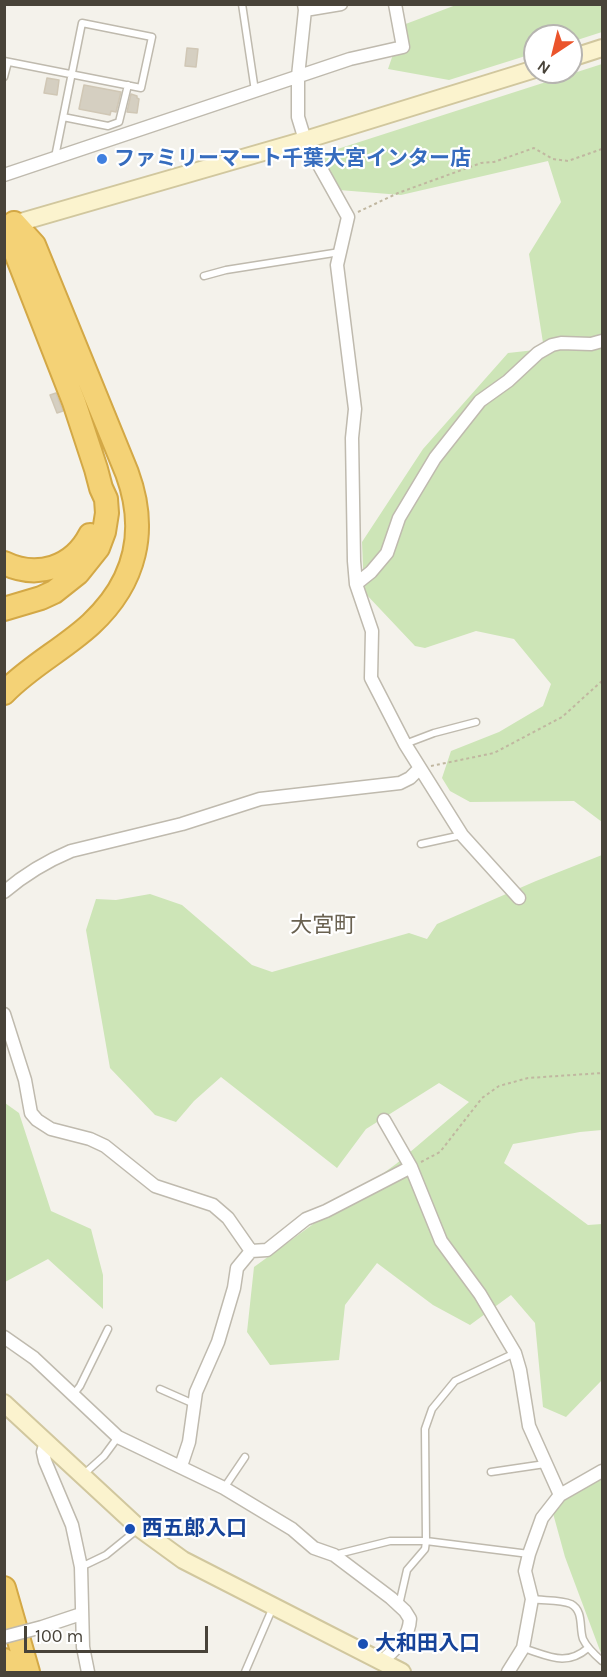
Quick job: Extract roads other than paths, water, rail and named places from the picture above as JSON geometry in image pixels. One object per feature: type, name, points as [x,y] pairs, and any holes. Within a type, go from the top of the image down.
[{"type":"highway","points":[[4,693],[90,625],[105,610],[118,591],[132,561],[137,532],[135,495],[34,245],[9,225]]},
{"type":"highway","points":[[4,609],[54,592],[67,584],[90,561],[104,532],[106,499],[74,402],[15,251],[9,225]]},
{"type":"highway","points":[[4,623],[54,610],[95,577],[105,563],[118,533],[126,472]]},
{"type":"highway","points":[[4,563],[14,568],[31,571],[46,570],[69,559],[79,551],[94,525],[101,488]]},
{"type":"highway","points":[[4,1588],[28,1672]]},
{"type":"highway","points":[[4,1660],[9,1672]]},
{"type":"street","points":[[341,4],[305,7],[298,76],[298,117],[305,140],[348,217],[337,265],[355,409],[352,438],[356,584],[372,631],[371,678],[405,744],[462,835],[519,898]]},
{"type":"street","points":[[4,175],[350,59],[403,47],[395,4]]},
{"type":"street","points":[[583,54],[603,48]]},
{"type":"street","points":[[9,225],[305,140],[523,73]]},
{"type":"street","points":[[356,584],[371,572],[387,553],[399,518],[435,458],[480,401],[508,381],[538,353],[552,345],[591,344],[603,341]]},
{"type":"street","points":[[4,892],[54,858],[71,851],[182,824],[260,798],[400,783],[410,778],[420,768]]},
{"type":"street","points":[[4,1014],[25,1080],[28,1105],[37,1120],[51,1129],[90,1139],[105,1146],[155,1186],[213,1205],[228,1218],[251,1251]]},
{"type":"street","points":[[384,1120],[411,1167],[441,1241],[480,1294],[515,1353],[529,1426],[560,1495]]},
{"type":"street","points":[[181,1466],[189,1443],[196,1392],[218,1342],[234,1288],[237,1268],[251,1251],[267,1250],[306,1219],[411,1167]]},
{"type":"street","points":[[4,1337],[34,1358],[118,1437],[224,1488],[292,1529],[314,1548],[334,1555],[399,1605],[410,1619],[410,1630],[403,1642],[381,1662]]},
{"type":"street","points":[[4,1402],[139,1528],[183,1560],[402,1672]]},
{"type":"street","points":[[46,1442],[43,1452],[45,1461],[72,1525],[81,1567],[83,1647],[88,1672]]},
{"type":"street","points":[[508,1672],[523,1648],[532,1599],[525,1572],[542,1518],[560,1495],[603,1471]]},
{"type":"street","points":[[4,1637],[81,1614]]},
{"type":"lane","points":[[242,4],[255,91]]},
{"type":"lane","points":[[4,77],[6,61],[72,74],[128,85],[141,88],[152,37],[82,23],[72,74],[55,158]]},
{"type":"lane","points":[[63,117],[108,126],[119,122],[128,85]]},
{"type":"lane","points":[[204,276],[226,270],[340,252]]},
{"type":"lane","points":[[405,744],[434,733],[476,722]]},
{"type":"lane","points":[[421,844],[462,835]]},
{"type":"lane","points":[[73,1395],[80,1386],[108,1329]]},
{"type":"lane","points":[[399,1605],[406,1570],[425,1549],[425,1429],[432,1409],[455,1381],[515,1353]]},
{"type":"lane","points":[[160,1389],[195,1404]]},
{"type":"lane","points":[[82,1476],[104,1456],[118,1437]]},
{"type":"lane","points":[[224,1488],[245,1457]]},
{"type":"lane","points":[[491,1472],[546,1464]]},
{"type":"lane","points":[[81,1567],[106,1555],[139,1528]]},
{"type":"lane","points":[[334,1555],[390,1541],[426,1541],[529,1554]]},
{"type":"lane","points":[[532,1599],[563,1602],[576,1609],[583,1638],[588,1648],[603,1661]]},
{"type":"lane","points":[[245,1672],[273,1606]]},
{"type":"lane","points":[[523,1648],[568,1660],[579,1656],[588,1648]]},
{"type":"place","name":"ファミリーマート千葉大宮インター店","points":[[102,159]]},
{"type":"place","name":"西五郎入口","points":[[130,1529]]},
{"type":"place","name":"大和田入口","points":[[363,1644]]},
{"type":"district","name":"大宮町","points":[[323,926]]}]
